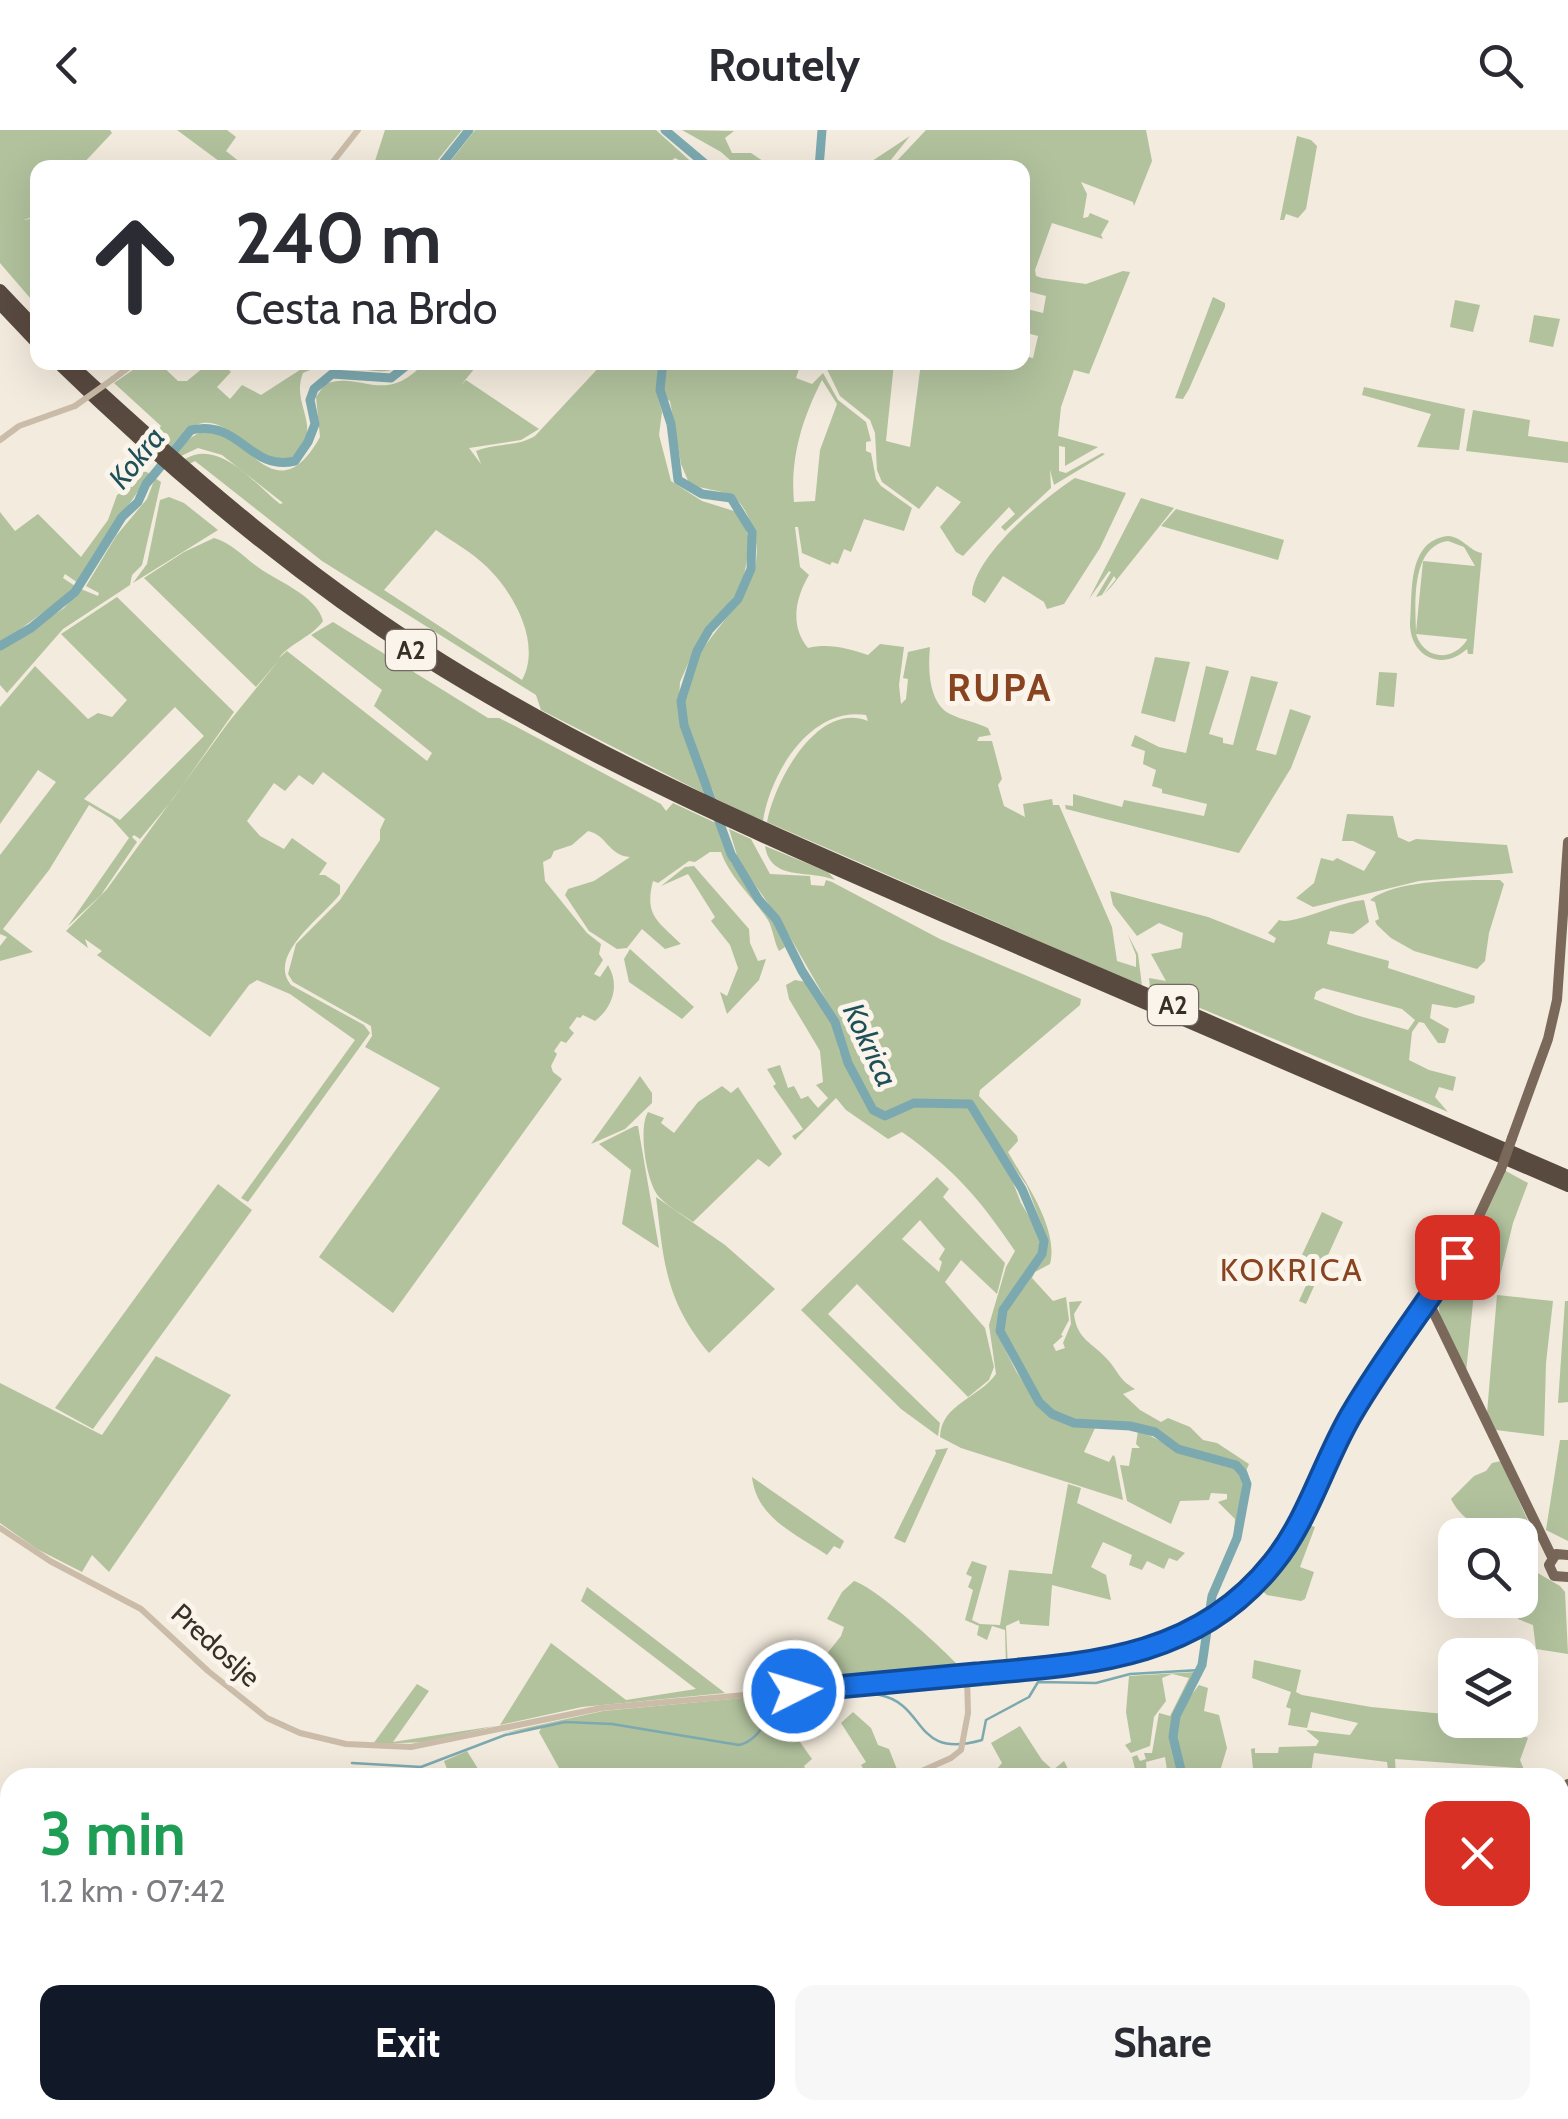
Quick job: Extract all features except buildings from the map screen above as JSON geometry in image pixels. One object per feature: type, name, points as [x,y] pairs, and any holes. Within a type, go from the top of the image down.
[{"type":"highway","points":[[0,290],[30,322]]},
{"type":"highway","points":[[0,304],[30,336]]},
{"type":"highway","name":"A2","points":[[66,370],[179,469],[420,646],[666,788],[1568,1186]]},
{"type":"highway","name":"A2","points":[[77,370],[151,444]]},
{"type":"highway","name":"A2","points":[[778,840],[1568,1176]]},
{"type":"main road","points":[[1566,1581],[1550,1570],[1560,1555],[1519,1493],[1428,1300],[1469,1237],[1501,1169],[1548,1038],[1558,1000],[1568,842]]},
{"type":"street","points":[[334,160],[358,130]]},
{"type":"street","points":[[0,440],[26,423],[75,406],[125,370]]},
{"type":"street","name":"Predoslje","points":[[0,1528],[141,1610],[267,1718],[326,1740],[396,1748],[601,1708],[1096,1663],[1154,1646],[1198,1625],[1260,1578],[1286,1546],[1339,1437],[1375,1374],[1428,1300]]},
{"type":"street","points":[[928,1768],[962,1748],[968,1712],[967,1675]]},
{"type":"green space","points":[[0,130],[110,130],[112,133],[87,160],[30,160],[30,218],[23,220],[30,219],[30,298],[0,263]]},
{"type":"green space","points":[[177,130],[227,130],[236,137],[226,151],[237,160],[218,160]]},
{"type":"green space","points":[[385,130],[462,130],[438,160],[375,160]]},
{"type":"green space","points":[[475,130],[656,130],[689,160],[675,158],[451,160]]},
{"type":"green space","points":[[682,130],[734,131],[725,138],[732,153],[751,153],[762,160],[730,160]]},
{"type":"green space","points":[[926,130],[1146,130],[1152,161],[1134,206],[1133,202],[1081,182],[1087,194],[1083,218],[1090,213],[1109,221],[1101,235],[1103,239],[1052,223],[1035,270],[1036,276],[1042,278],[1086,284],[1130,272],[1089,374],[1074,370],[1061,407],[1058,436],[1098,447],[1065,466],[1065,447],[1059,446],[1059,471],[1066,473],[1105,454],[1054,485],[1050,470],[1051,488],[1005,531],[1001,527],[1015,514],[1009,507],[963,556],[940,527],[961,502],[937,486],[919,509],[882,482],[870,420],[840,396],[827,370],[893,370],[886,441],[910,447],[920,370],[1030,370],[1038,336],[1030,334],[1030,310],[1043,313],[1046,296],[1030,292],[1030,160],[898,160]]},
{"type":"green space","points":[[910,136],[891,160],[874,160]]},
{"type":"green space","points":[[1297,136],[1317,146],[1306,209],[1298,218],[1286,214],[1280,220]]},
{"type":"green space","points":[[1213,297],[1225,303],[1225,307],[1189,389],[1183,399],[1175,398]]},
{"type":"green space","points":[[1455,300],[1480,305],[1473,332],[1450,327]]},
{"type":"green space","points":[[1534,315],[1560,319],[1553,347],[1529,342]]},
{"type":"green space","points":[[133,370],[166,370],[178,381],[187,381],[200,370],[229,370],[217,387],[230,399],[242,385],[261,395],[300,370],[311,370],[303,373],[300,385],[306,439],[287,461],[270,458],[216,424],[202,423],[188,430],[171,447],[156,434],[161,426],[114,383]]},
{"type":"green space","points":[[416,370],[473,370],[461,385],[466,380],[539,429],[521,440],[469,448],[481,464],[476,451],[521,442],[535,436],[596,370],[660,370],[659,435],[671,481],[702,501],[734,511],[743,520],[750,543],[742,587],[699,639],[680,682],[684,734],[709,796],[541,710],[536,695],[322,561],[195,461],[189,464],[185,459],[211,454],[236,466],[222,455],[198,448],[181,456],[175,451],[198,433],[216,432],[273,469],[287,470],[303,460],[320,437],[316,397],[325,384],[397,383]],"holes":[[[436,530],[487,567],[507,591],[527,635],[529,651],[522,680],[384,590]]]},
{"type":"green space","points":[[665,370],[799,370],[796,378],[812,384],[823,373],[838,400],[866,422],[871,441],[866,442],[866,451],[871,453],[876,479],[912,508],[904,531],[864,519],[851,552],[844,549],[838,564],[830,565],[802,553],[795,527],[800,567],[809,575],[796,611],[802,639],[808,648],[838,647],[868,655],[880,644],[904,647],[901,704],[906,699],[908,679],[903,678],[908,652],[930,647],[930,674],[937,702],[950,714],[988,728],[991,735],[977,741],[992,741],[1004,806],[1025,817],[1023,804],[1052,799],[1053,805],[1059,805],[1112,927],[1117,961],[1136,967],[1128,935],[1138,954],[1142,986],[767,822],[789,767],[815,733],[832,722],[849,718],[868,721],[866,715],[846,715],[827,721],[796,747],[774,783],[763,821],[716,799],[689,737],[683,698],[689,674],[701,652],[745,592],[754,570],[757,547],[749,518],[736,498],[689,483],[681,464],[670,401],[663,397]],"holes":[[[822,380],[837,404],[820,450],[815,501],[794,502],[799,439]]]},
{"type":"green space","points":[[1364,387],[1465,409],[1459,450],[1417,447],[1431,414],[1362,395]]},
{"type":"green space","points":[[1473,410],[1530,420],[1528,436],[1568,442],[1568,463],[1466,451]]},
{"type":"green space","points":[[143,471],[149,473],[78,583],[65,574],[63,578],[75,586],[71,592],[0,644],[0,512],[15,531],[38,514],[81,557],[108,520],[117,495],[135,484]]},
{"type":"green space","points":[[155,478],[161,482],[142,565],[132,575],[130,585],[63,629],[7,693],[0,685],[0,650],[64,608],[81,589],[98,596],[86,586],[116,536],[147,499]]},
{"type":"green space","points":[[1075,478],[1126,493],[1100,548],[1064,604],[1047,609],[1044,602],[1003,576],[985,603],[972,595],[975,580],[997,546],[1046,499]]},
{"type":"green space","points":[[169,497],[184,503],[218,530],[133,583],[147,564],[160,500]]},
{"type":"green space","points":[[1141,498],[1174,508],[1111,587],[1104,594],[1116,579],[1114,576],[1102,595],[1096,597],[1109,571],[1089,599]]},
{"type":"green space","points":[[1176,509],[1284,540],[1278,560],[1161,526]]},
{"type":"green space","points":[[1453,537],[1482,553],[1473,654],[1468,654],[1467,649],[1448,659],[1430,658],[1412,637],[1414,570],[1418,558],[1434,540]],"holes":[[[1448,541],[1464,547],[1475,566],[1423,561],[1427,553]],[[1423,561],[1416,632],[1416,592]],[[1416,634],[1467,639],[1447,655],[1432,653]]]},
{"type":"green space","points":[[214,538],[304,596],[319,612],[323,621],[318,627],[289,648],[279,658],[287,651],[427,761],[432,753],[374,706],[382,690],[311,635],[333,622],[488,718],[499,718],[515,726],[661,804],[666,811],[673,803],[718,824],[731,863],[771,918],[785,947],[779,951],[768,920],[736,879],[721,852],[710,852],[695,862],[689,861],[658,883],[653,881],[650,902],[655,917],[681,944],[665,949],[642,929],[627,948],[617,949],[589,931],[565,895],[568,889],[594,881],[630,857],[617,853],[588,831],[572,845],[554,851],[543,862],[545,881],[587,933],[601,944],[599,954],[603,960],[594,974],[600,977],[608,965],[614,980],[613,995],[595,1021],[583,1015],[569,1028],[574,1033],[554,1051],[557,1054],[551,1066],[562,1079],[393,1313],[319,1257],[440,1088],[365,1047],[372,1036],[371,1026],[293,982],[288,974],[296,944],[340,900],[380,840],[385,819],[323,772],[313,785],[299,775],[285,791],[274,783],[247,821],[260,836],[284,849],[292,838],[327,863],[319,875],[340,885],[340,894],[291,949],[285,973],[291,985],[364,1025],[370,1033],[248,1202],[241,1198],[355,1040],[290,994],[257,980],[210,1037],[97,955],[102,951],[85,939],[88,948],[66,931],[107,889],[279,660],[256,687],[144,578]]},
{"type":"green space","points":[[117,597],[234,712],[173,799],[140,839],[132,837],[137,842],[101,895],[68,926],[129,838],[112,819],[89,805],[49,870],[3,929],[33,952],[0,961],[0,946],[7,937],[0,934],[0,855],[56,782],[38,770],[0,824],[0,707],[35,666],[88,719],[98,713],[112,717],[127,700],[61,634]],"holes":[[[175,707],[204,736],[120,820],[84,799]]]},
{"type":"green space","points":[[1155,657],[1190,662],[1175,722],[1141,713]]},
{"type":"green space","points":[[1206,666],[1229,671],[1209,734],[1223,738],[1223,743],[1233,745],[1251,676],[1278,682],[1256,750],[1276,755],[1290,709],[1311,716],[1291,768],[1239,853],[1066,809],[1065,805],[1073,806],[1073,794],[1122,807],[1124,800],[1204,816],[1207,804],[1162,793],[1162,789],[1152,786],[1156,770],[1143,764],[1145,751],[1131,746],[1135,735],[1159,747],[1186,753]]},
{"type":"green space","points":[[1379,672],[1397,673],[1394,707],[1376,705]]},
{"type":"green space","points":[[1347,814],[1393,816],[1398,837],[1409,842],[1416,839],[1507,845],[1513,873],[1419,881],[1313,907],[1296,898],[1314,883],[1321,858],[1337,858],[1364,871],[1376,852],[1353,841],[1342,841]]},
{"type":"green space","points":[[729,829],[751,839],[770,874],[810,876],[811,885],[832,882],[940,939],[1081,999],[1080,1005],[980,1090],[979,1096],[1017,1136],[1018,1141],[1008,1152],[1039,1206],[1050,1236],[1050,1264],[1032,1278],[1053,1301],[1066,1297],[1069,1320],[1063,1336],[1053,1345],[1056,1351],[1065,1348],[1063,1343],[1071,1324],[1069,1302],[1082,1301],[1074,1314],[1078,1330],[1135,1389],[1123,1394],[1161,1422],[1168,1418],[1190,1427],[1203,1440],[1217,1443],[1249,1464],[1246,1471],[1223,1458],[1178,1447],[1145,1427],[1118,1422],[1091,1424],[1066,1418],[1049,1409],[1036,1394],[1003,1327],[1009,1301],[1044,1253],[1048,1241],[1027,1186],[967,1100],[914,1100],[885,1114],[875,1109],[847,1054],[837,1019],[782,923],[739,862]]},
{"type":"green space","points":[[765,846],[828,872],[835,880],[782,870],[769,857]]},
{"type":"green space","points":[[694,866],[749,929],[758,961],[766,959],[759,980],[727,1014],[720,992],[727,996],[738,968],[730,945],[711,921],[715,917],[688,874],[661,886],[685,867]]},
{"type":"green space","points":[[1500,880],[1504,884],[1485,961],[1477,969],[1414,951],[1391,938],[1375,921],[1379,919],[1375,902],[1370,900],[1397,888],[1432,882]]},
{"type":"green space","points":[[1110,891],[1208,917],[1274,943],[1276,938],[1268,933],[1279,920],[1295,920],[1364,900],[1369,922],[1353,934],[1330,931],[1327,944],[1389,961],[1388,968],[1475,996],[1474,1003],[1456,1008],[1432,1004],[1430,1018],[1449,1029],[1445,1043],[1438,1043],[1424,1023],[1419,1022],[1412,1032],[1409,1060],[1456,1077],[1453,1091],[1439,1087],[1435,1097],[1448,1112],[1150,987],[1149,978],[1166,981],[1151,954],[1181,948],[1183,933],[1159,923],[1137,936],[1113,905]],"holes":[[[1323,988],[1402,1009],[1415,1020],[1408,1030],[1314,999]]]},
{"type":"green space","points":[[630,949],[694,1007],[682,1019],[629,982],[624,959]]},
{"type":"green space","points":[[795,980],[806,982],[833,1024],[839,1050],[868,1108],[884,1118],[914,1104],[969,1106],[980,1120],[987,1140],[1010,1175],[1040,1235],[1039,1255],[1001,1308],[997,1334],[1041,1409],[1073,1425],[1095,1428],[1084,1452],[1109,1462],[1115,1457],[1123,1500],[961,1448],[940,1437],[942,1426],[954,1409],[996,1374],[989,1325],[1006,1267],[1015,1251],[978,1200],[937,1159],[902,1132],[888,1139],[846,1110],[836,1098],[795,1140],[792,1136],[803,1129],[773,1086],[776,1084],[767,1069],[780,1065],[788,1088],[794,1086],[801,1099],[808,1096],[818,1108],[828,1098],[816,1085],[823,1082],[820,1051],[789,999],[786,985]]},
{"type":"green space","points":[[640,1076],[652,1093],[652,1103],[625,1129],[591,1144]]},
{"type":"green space","points":[[722,1086],[731,1093],[738,1087],[782,1154],[769,1167],[758,1159],[693,1222],[655,1191],[645,1156],[645,1120],[648,1112],[664,1118],[661,1123],[674,1133],[698,1102]]},
{"type":"green space","points":[[635,1126],[659,1248],[622,1224],[631,1170],[599,1144]]},
{"type":"green space","points":[[1504,1170],[1528,1183],[1513,1223],[1496,1292],[1478,1291],[1482,1274],[1457,1266]]},
{"type":"green space","points":[[937,1177],[949,1189],[943,1197],[1005,1263],[997,1294],[961,1260],[945,1282],[985,1328],[994,1367],[989,1380],[968,1397],[857,1284],[828,1314],[940,1423],[938,1436],[901,1409],[801,1310]],"holes":[[[920,1220],[945,1249],[939,1259],[939,1272],[902,1239]]]},
{"type":"green space","points":[[218,1184],[252,1210],[93,1429],[55,1408]]},
{"type":"green space","points":[[656,1197],[725,1245],[775,1289],[709,1353],[675,1298]]},
{"type":"green space","points":[[1322,1212],[1343,1222],[1306,1304],[1299,1301],[1314,1268],[1301,1262],[1293,1275],[1284,1271],[1292,1255],[1300,1259]]},
{"type":"green space","points":[[1444,1287],[1474,1292],[1466,1373],[1441,1318],[1439,1307]]},
{"type":"green space","points":[[1497,1295],[1553,1301],[1544,1436],[1496,1430],[1487,1413]]},
{"type":"green space","points":[[1565,1301],[1568,1402],[1558,1403]]},
{"type":"green space","points":[[156,1356],[231,1395],[109,1572],[92,1555],[82,1572],[37,1549],[0,1523],[0,1383],[102,1435]]},
{"type":"green space","points":[[1138,1431],[1239,1471],[1244,1491],[1234,1533],[1235,1519],[1218,1502],[1227,1499],[1227,1494],[1211,1493],[1209,1500],[1180,1501],[1171,1524],[1127,1501],[1120,1465],[1129,1466],[1132,1448],[1140,1448],[1136,1444]]},
{"type":"green space","points":[[1560,1440],[1568,1440],[1568,1541],[1546,1530]]},
{"type":"green space","points":[[948,1448],[905,1543],[894,1538],[935,1450]]},
{"type":"green space","points":[[1501,1461],[1527,1518],[1466,1518],[1451,1499],[1492,1463]]},
{"type":"green space","points":[[752,1477],[844,1541],[840,1549],[834,1546],[827,1555],[779,1524],[761,1504]]},
{"type":"green space","points":[[1068,1484],[1081,1488],[1077,1503],[1185,1553],[1177,1561],[1169,1558],[1164,1569],[1147,1561],[1142,1570],[1129,1565],[1132,1555],[1103,1542],[1091,1567],[1106,1575],[1111,1600],[1052,1585],[1049,1626],[1020,1624],[1019,1620],[1006,1626],[1008,1668],[1005,1630],[992,1626],[987,1640],[977,1635],[979,1626],[965,1620],[973,1590],[968,1587],[972,1577],[966,1574],[972,1561],[987,1566],[972,1620],[1000,1625],[1009,1570],[1052,1574]]},
{"type":"green space","points":[[1304,1523],[1315,1527],[1300,1567],[1314,1572],[1305,1599],[1267,1595],[1260,1584]]},
{"type":"green space","points":[[1538,1573],[1560,1586],[1565,1592],[1568,1654],[1538,1649],[1533,1625],[1518,1619],[1538,1618]]},
{"type":"green space","points":[[854,1581],[909,1620],[960,1667],[960,1672],[795,1686],[810,1662],[814,1670],[841,1636],[844,1627],[827,1619],[842,1592]]},
{"type":"green space","points":[[587,1587],[725,1693],[582,1707],[500,1725],[551,1643],[626,1700],[696,1689],[581,1601]]},
{"type":"green space","points":[[1254,1660],[1301,1670],[1296,1692],[1302,1695],[1438,1713],[1438,1738],[1528,1738],[1520,1760],[1523,1768],[1395,1759],[1396,1768],[1388,1768],[1387,1762],[1314,1753],[1312,1768],[1253,1768],[1251,1749],[1255,1748],[1255,1753],[1278,1753],[1279,1747],[1316,1746],[1319,1741],[1306,1730],[1350,1735],[1358,1723],[1311,1712],[1307,1728],[1288,1725],[1291,1709],[1286,1707],[1291,1692],[1252,1678]]},
{"type":"green space","points":[[1196,1672],[1173,1732],[1178,1768],[1167,1768],[1165,1757],[1146,1762],[1146,1768],[1135,1768],[1132,1757],[1137,1755],[1140,1761],[1146,1759],[1144,1753],[1152,1753],[1159,1713],[1170,1716],[1189,1678],[1172,1674],[1162,1678],[1166,1701],[1154,1717],[1150,1746],[1131,1753],[1125,1745],[1131,1742],[1126,1712],[1129,1676]]},
{"type":"green space","points":[[417,1684],[429,1691],[393,1742],[495,1726],[426,1742],[373,1744]]},
{"type":"green space","points":[[1199,1685],[1208,1688],[1204,1711],[1219,1715],[1227,1748],[1221,1768],[1182,1768],[1176,1726],[1183,1706]]},
{"type":"green space","points":[[786,1694],[791,1710],[785,1721],[812,1759],[805,1768],[559,1768],[539,1732],[542,1727],[502,1733],[603,1711]]},
{"type":"green space","points":[[853,1712],[871,1728],[878,1745],[889,1749],[896,1768],[863,1768],[861,1765],[866,1762],[841,1723]]},
{"type":"green space","points":[[1020,1726],[1051,1768],[998,1768],[1002,1763],[991,1743]]},
{"type":"green space","points":[[467,1751],[477,1768],[447,1768],[444,1761]]},
{"type":"waterway","name":"Kokra","points":[[445,160],[469,130]]},
{"type":"waterway","name":"Kokra","points":[[665,130],[701,160]]},
{"type":"waterway","name":"Kokra","points":[[820,160],[822,130]]},
{"type":"waterway","name":"Kokra","points":[[0,646],[31,628],[75,592],[122,517],[138,502],[146,484],[191,430],[222,432],[266,459],[295,461],[315,424],[310,400],[314,389],[332,374],[391,378],[401,370]]},
{"type":"waterway","name":"Kokrica","points":[[662,370],[660,390],[671,424],[678,480],[702,494],[731,498],[752,532],[751,569],[738,599],[709,630],[697,651],[681,701],[684,725],[731,854],[759,900],[776,919],[802,971],[835,1022],[848,1063],[873,1110],[885,1116],[914,1103],[970,1104],[1022,1189],[1044,1241],[1042,1254],[1003,1310],[1000,1331],[1039,1402],[1052,1414],[1074,1423],[1130,1426],[1155,1432],[1178,1449],[1236,1465],[1243,1473],[1247,1484],[1237,1538],[1212,1596],[1202,1665],[1176,1716],[1173,1737],[1181,1768]]},
{"type":"waterway","points":[[792,1699],[847,1693],[880,1695],[906,1709],[932,1737],[943,1743],[959,1744],[982,1740],[986,1720],[1029,1697],[1038,1682],[1096,1683],[1130,1674],[1200,1670]]},
{"type":"waterway","points":[[352,1763],[421,1767],[505,1735],[565,1722],[612,1724],[739,1745],[754,1737],[787,1699]]},
{"type":"district","name":"RUPA","points":[[1000,688]]},
{"type":"district","name":"KOKRICA","points":[[1292,1270]]},
{"type":"route","points":[[794,1691],[1096,1663],[1154,1646],[1225,1609],[1260,1578],[1286,1546],[1350,1416],[1457,1257]]}]
